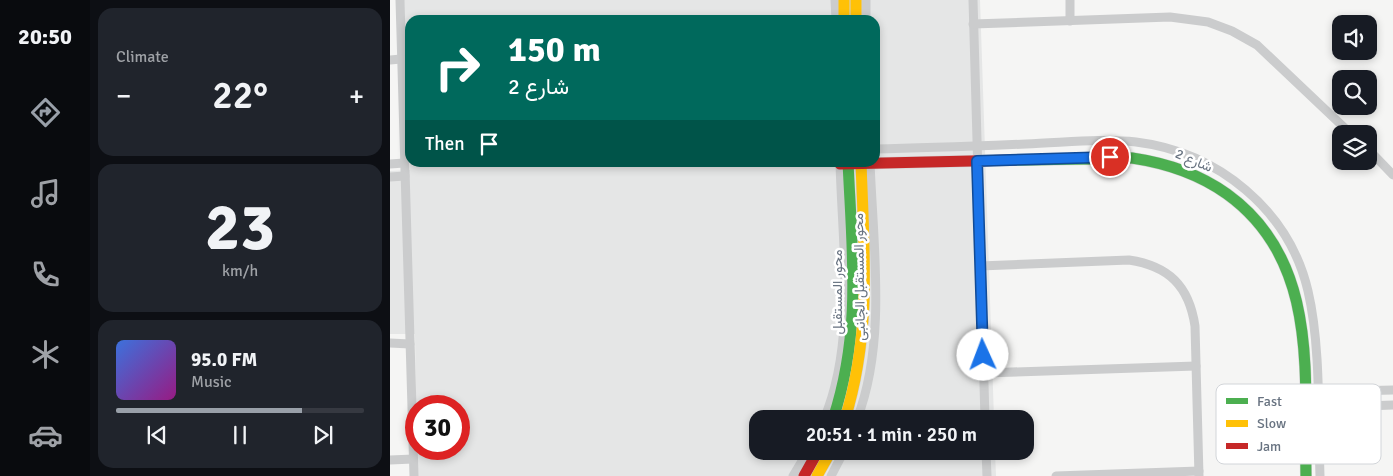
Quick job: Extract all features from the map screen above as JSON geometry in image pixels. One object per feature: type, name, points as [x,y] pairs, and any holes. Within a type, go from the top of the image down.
[{"type":"street","points":[[400,0],[411,395]]},
{"type":"street","points":[[835,0],[836,15]]},
{"type":"street","points":[[844,0],[844,15]]},
{"type":"street","points":[[856,0],[856,15]]},
{"type":"street","points":[[866,0],[866,15]]},
{"type":"street","points":[[973,0],[985,410]]},
{"type":"street","points":[[1070,0],[1070,21]]},
{"type":"street","points":[[973,24],[1170,17],[1196,19],[1244,37],[1269,55],[1343,125]]},
{"type":"street","points":[[390,60],[402,59]]},
{"type":"street","name":"شارع 2","points":[[880,149],[1134,142],[1184,153],[1210,165],[1235,180],[1257,199],[1276,221],[1286,237],[1302,271],[1313,317],[1317,384]]},
{"type":"street","name":"شارع 2","points":[[880,163],[1130,158],[1160,162],[1188,171],[1223,190],[1259,224],[1276,248],[1285,266],[1299,313],[1303,384]]},
{"type":"street","points":[[1377,158],[1393,175]]},
{"type":"street","points":[[390,164],[404,163]]},
{"type":"street","name":"محور المستقبل","points":[[836,410],[849,365],[854,314],[844,167]]},
{"type":"street","name":"محور المستقبل الجانبى","points":[[827,410],[834,391],[843,338],[844,167]]},
{"type":"street","name":"محور المستقبل","points":[[848,410],[861,363],[866,316],[866,167]]},
{"type":"street","name":"محور المستقبل الجانبى","points":[[860,410],[867,385],[875,326],[866,167]]},
{"type":"street","points":[[390,177],[405,176]]},
{"type":"street","points":[[980,266],[1128,260],[1146,262],[1162,269],[1175,280],[1186,293],[1192,309],[1196,366],[1199,474],[1056,476]]},
{"type":"street","points":[[390,342],[410,344]]},
{"type":"street","points":[[984,373],[1196,366]]},
{"type":"street","points":[[390,460],[405,460]]},
{"type":"street","points":[[413,460],[414,476]]},
{"type":"street","points":[[793,476],[803,460]]},
{"type":"street","points":[[804,476],[813,460]]},
{"type":"street","points":[[817,476],[826,460]]},
{"type":"street","points":[[831,476],[839,460]]},
{"type":"street","points":[[986,460],[987,476]]},
{"type":"shaded area","points":[[404,0],[980,0],[994,410],[749,410],[749,460],[995,460],[996,476],[418,476],[417,460],[470,460],[470,395],[416,395],[415,334],[390,334],[390,171],[410,170],[410,167],[880,167],[880,15],[405,15],[405,26]]},
{"type":"traffic: fast","points":[[1015,160],[1132,158],[1182,170],[1227,194],[1257,221],[1278,252],[1292,286],[1301,323],[1306,384]]},
{"type":"traffic: fast","points":[[835,410],[842,386],[852,323],[853,260],[848,167]]},
{"type":"traffic: fast","points":[[1306,464],[1306,476]]},
{"type":"traffic: slow","points":[[844,0],[844,15]]},
{"type":"traffic: slow","points":[[856,0],[856,15]]},
{"type":"traffic: slow","points":[[847,410],[854,386],[863,323],[864,260],[861,167]]},
{"type":"traffic: slow","points":[[817,476],[826,460]]},
{"type":"traffic: jam","points":[[880,163],[1015,160]]},
{"type":"traffic: jam","points":[[804,476],[813,460]]},
{"type":"route","points":[[983,355],[977,161],[1110,157]]}]
